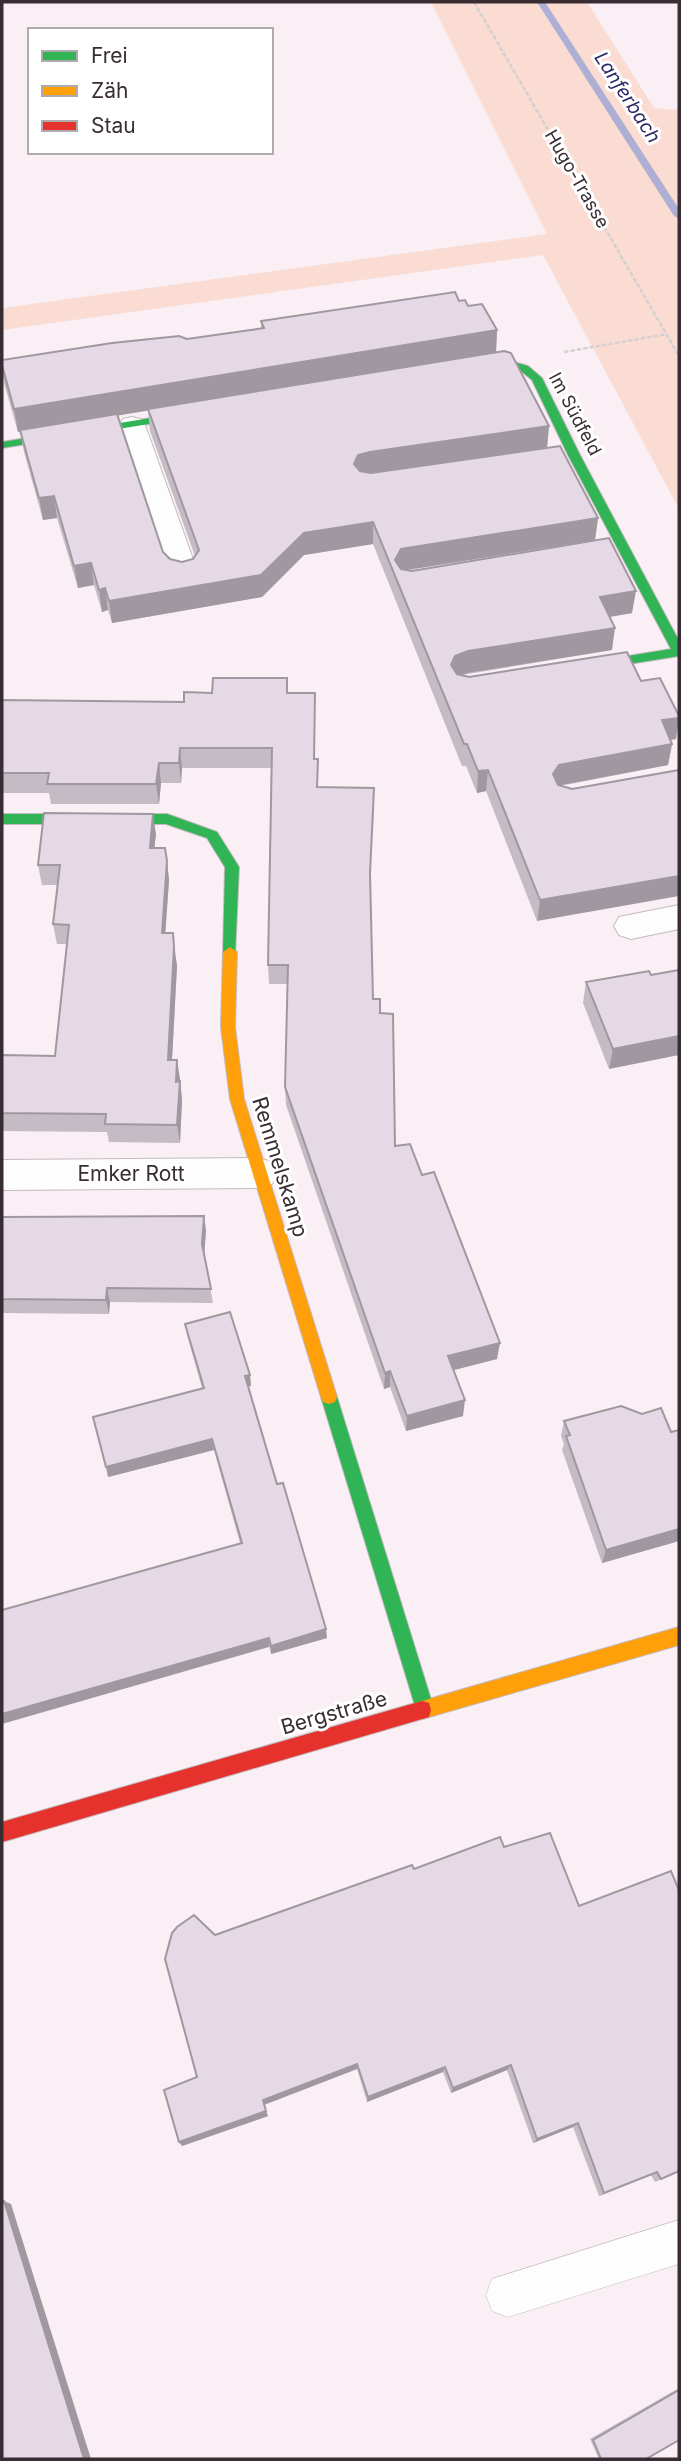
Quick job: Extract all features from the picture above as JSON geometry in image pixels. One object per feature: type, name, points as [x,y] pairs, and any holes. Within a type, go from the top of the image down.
[{"type":"street","points":[[448,371],[503,362]]},
{"type":"street","name":"Im Südfeld","points":[[503,362],[524,368],[537,378],[574,455],[611,549],[679,652]]},
{"type":"street","points":[[2,445],[215,411]]},
{"type":"street","points":[[132,425],[183,573]]},
{"type":"street","points":[[547,459],[574,455]]},
{"type":"street","points":[[560,671],[679,652]]},
{"type":"street","name":"Remmelskamp","points":[[2,819],[167,819],[212,835],[232,867],[229,1027],[237,1099],[425,1709]]},
{"type":"street","points":[[631,926],[679,917]]},
{"type":"street","name":"Emker Rott","points":[[2,1175],[259,1173]]},
{"type":"street","name":"Bergstraße","points":[[2,1832],[679,1636]]},
{"type":"lane","points":[[508,2295],[679,2242]]},
{"type":"path","name":"Hugo-Trasse","points":[[474,2],[679,356]]},
{"type":"path","points":[[503,362],[667,334]]},
{"type":"shaded area","points":[[431,2],[587,2],[654,108],[679,110],[679,509],[543,255],[2,330],[2,308],[547,234]]},
{"type":"building","points":[[455,292],[459,301],[465,300],[468,306],[482,304],[497,330],[14,409],[2,365],[2,360],[112,343],[179,336],[187,339],[264,328],[261,321]]},
{"type":"building","points":[[504,351],[511,353],[549,426],[370,452],[358,455],[354,464],[360,471],[371,473],[560,446],[598,518],[401,549],[395,560],[401,569],[412,571],[609,538],[636,591],[600,597],[615,628],[468,651],[455,656],[451,665],[457,674],[469,677],[627,652],[641,681],[660,678],[679,716],[662,720],[672,744],[559,765],[553,774],[558,785],[572,789],[679,770],[679,876],[540,900],[488,770],[478,771],[467,744],[464,744],[373,522],[304,533],[261,575],[109,601],[105,588],[99,590],[91,563],[74,566],[54,496],[39,498],[20,430],[117,414],[163,552],[170,559],[182,562],[193,559],[199,550],[148,409]]},
{"type":"building","points":[[213,678],[287,678],[287,693],[315,693],[314,759],[318,759],[317,787],[374,788],[370,873],[373,999],[380,999],[380,1013],[393,1014],[395,1146],[410,1144],[422,1175],[434,1172],[500,1343],[448,1356],[465,1400],[407,1416],[390,1371],[385,1373],[285,1087],[288,965],[268,965],[272,748],[180,748],[179,763],[159,763],[156,784],[47,784],[49,773],[2,773],[2,700],[184,702],[184,692],[212,693]]},
{"type":"building","points":[[44,813],[153,814],[150,848],[165,848],[167,861],[162,933],[173,933],[168,1060],[177,1060],[176,1082],[180,1081],[177,1125],[105,1124],[106,1114],[2,1113],[2,1055],[55,1056],[69,925],[53,924],[60,865],[38,865]]},
{"type":"building","points":[[679,970],[679,1036],[613,1049],[586,982],[649,971],[651,975]]},
{"type":"building","points":[[204,1216],[202,1244],[211,1289],[107,1288],[106,1300],[2,1299],[2,1217]]},
{"type":"building","points":[[230,1312],[250,1375],[245,1376],[277,1484],[283,1483],[326,1629],[271,1646],[269,1638],[2,1714],[2,1610],[242,1543],[212,1439],[106,1467],[93,1417],[204,1388],[185,1324]]},
{"type":"building","points":[[621,1406],[642,1414],[661,1408],[671,1432],[679,1430],[679,1529],[606,1550],[566,1436],[570,1435],[564,1421]]},
{"type":"building","points":[[550,1833],[579,1906],[671,1871],[679,1887],[679,2171],[661,2179],[657,2172],[604,2193],[578,2123],[537,2139],[511,2065],[453,2088],[445,2067],[368,2097],[357,2064],[263,2100],[266,2111],[179,2142],[164,2090],[197,2077],[165,1959],[172,1933],[177,1927],[194,1915],[215,1935],[412,1865],[414,1869],[500,1837],[504,1847]]},
{"type":"building","points":[[4,2201],[84,2459],[2,2459]]},
{"type":"building","points":[[679,2390],[679,2440],[646,2459],[601,2459],[593,2440]]},
{"type":"waterway","name":"Lanferbach","points":[[541,2],[679,216]]},
{"type":"traffic: fast","points":[[466,368],[503,362],[524,368],[537,378],[574,455],[679,652],[579,668]]},
{"type":"traffic: fast","points":[[2,445],[200,413]]},
{"type":"traffic: fast","points":[[2,819],[167,819],[212,835],[232,867],[230,952]]},
{"type":"traffic: fast","points":[[329,1397],[425,1709]]},
{"type":"traffic: slow","points":[[230,952],[228,1027],[237,1099],[329,1397]]},
{"type":"traffic: slow","points":[[422,1710],[679,1636]]},
{"type":"traffic: jam","points":[[2,1832],[422,1710]]}]
